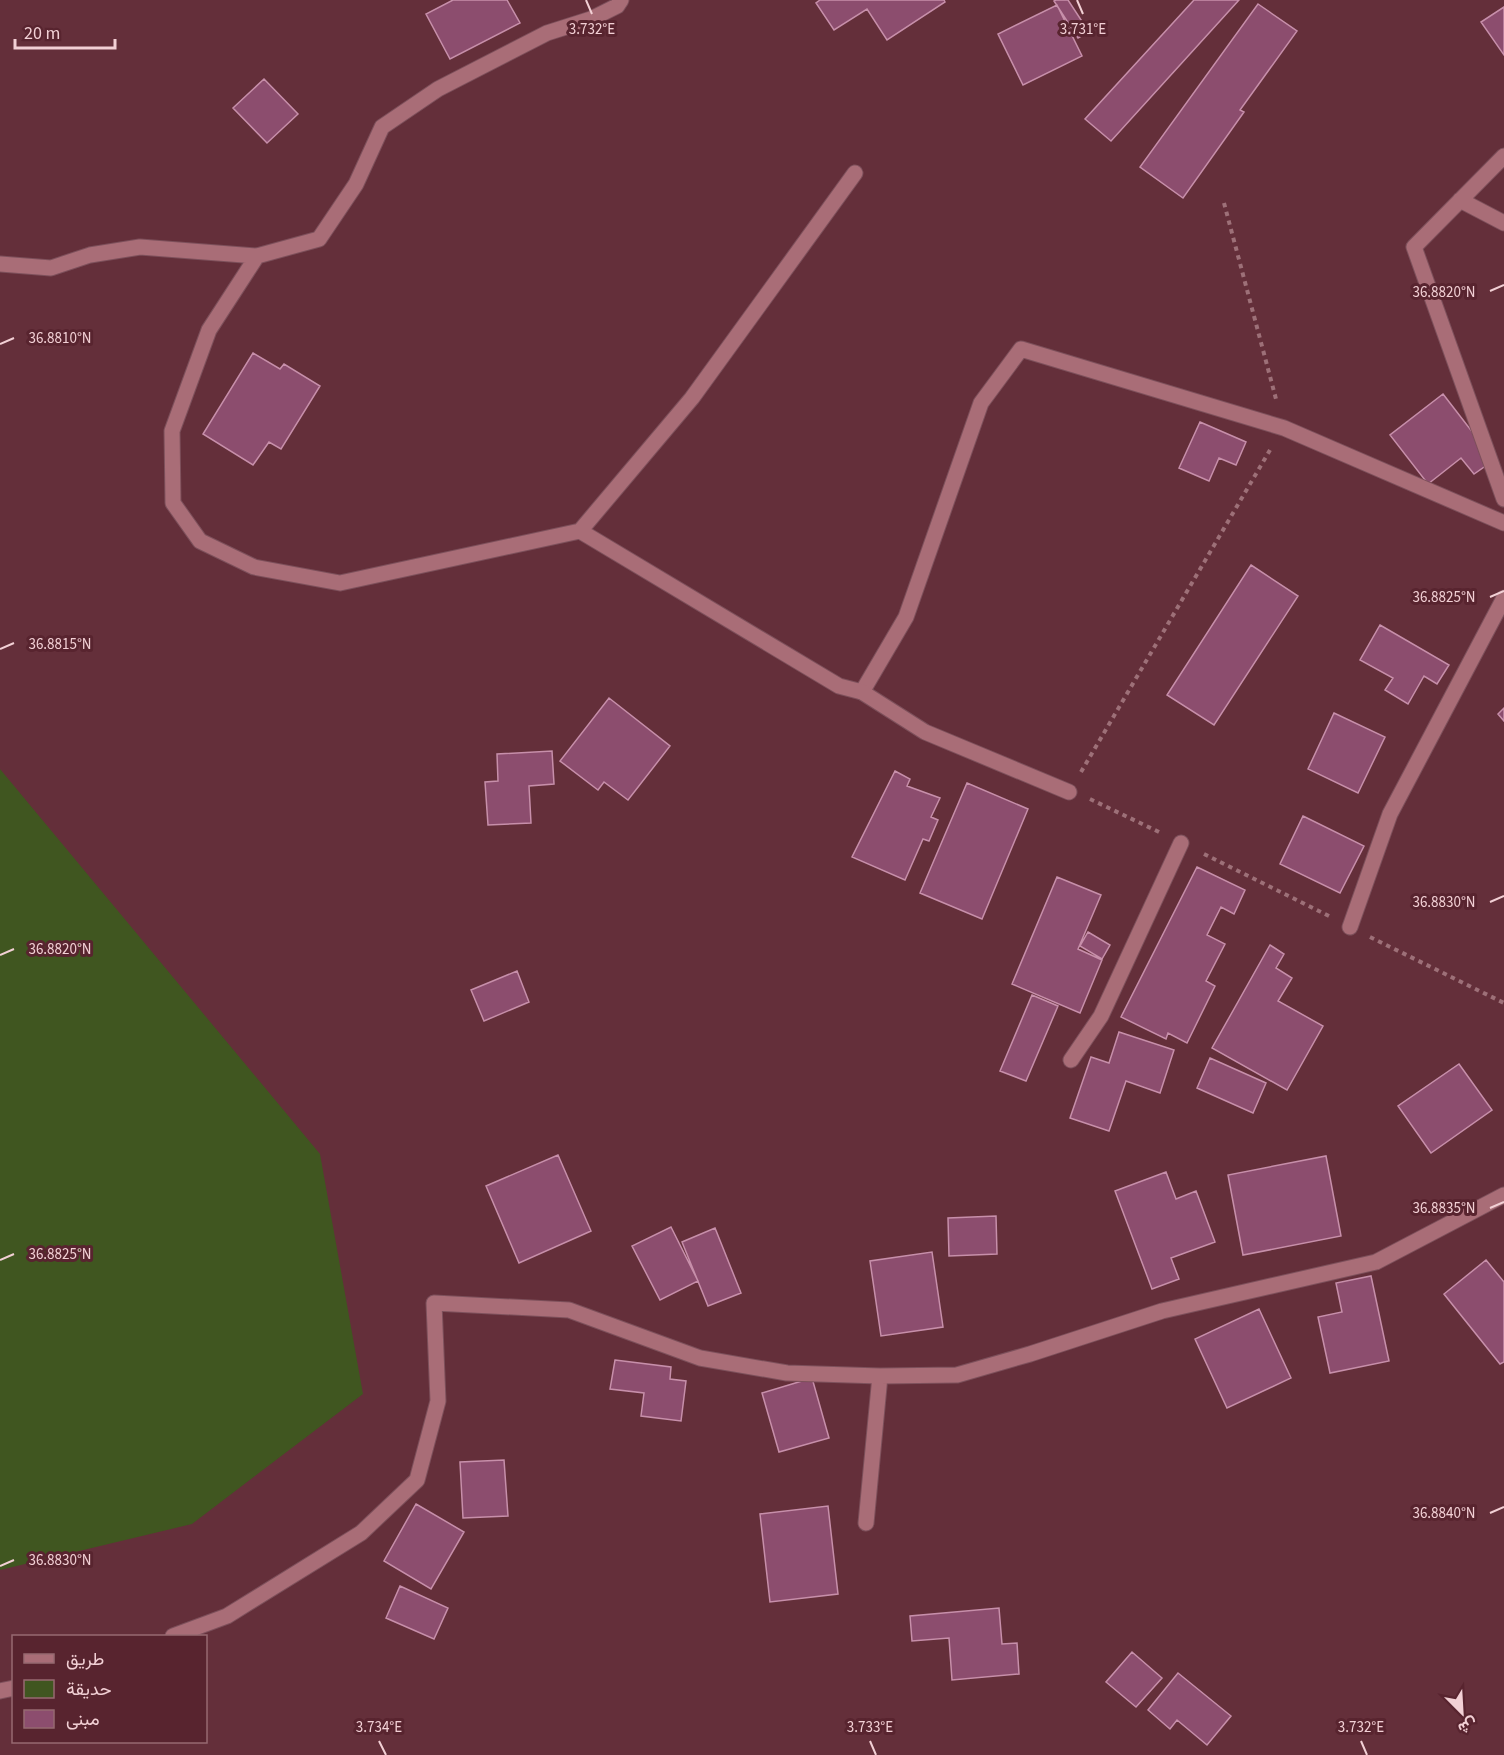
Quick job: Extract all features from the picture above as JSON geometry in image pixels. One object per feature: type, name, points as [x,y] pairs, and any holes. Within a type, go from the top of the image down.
[{"type":"street","points":[[0,264],[51,268],[90,255],[140,247],[257,256],[319,238],[356,184],[382,127],[438,89],[547,33],[591,19],[617,6],[621,0]]},
{"type":"street","points":[[1504,156],[1414,247],[1504,499]]},
{"type":"street","points":[[257,256],[209,330],[172,430],[173,503],[200,541],[254,567],[340,584],[580,531],[692,398],[855,173]]},
{"type":"street","points":[[1460,200],[1504,223]]},
{"type":"street","points":[[862,692],[906,618],[981,403],[1021,349],[1284,428],[1504,523]]},
{"type":"street","points":[[580,531],[839,686],[862,692],[925,732],[1069,792]]},
{"type":"street","points":[[1350,927],[1390,814],[1504,598]]},
{"type":"street","points":[[1071,1060],[1101,1016],[1181,843]]},
{"type":"street","points":[[176,1635],[227,1616],[361,1533],[417,1480],[438,1401],[434,1303],[569,1310],[700,1358],[787,1373],[880,1376],[957,1375],[1162,1311],[1376,1262],[1504,1195]]},
{"type":"street","points":[[866,1523],[880,1376]]},
{"type":"path","points":[[1224,203],[1284,428],[1069,792],[1098,802],[1504,1003]]},
{"type":"green space","points":[[0,769],[320,1154],[363,1394],[192,1524],[0,1570]]},
{"type":"building","points":[[453,0],[507,0],[520,23],[450,59],[426,14]]},
{"type":"building","points":[[820,0],[944,0],[945,2],[887,40],[867,9],[834,30],[816,3]]},
{"type":"building","points":[[1068,0],[1089,32],[1078,38],[1054,1]]},
{"type":"building","points":[[1194,0],[1239,0],[1111,141],[1085,119]]},
{"type":"building","points":[[1258,4],[1297,31],[1240,110],[1244,112],[1183,198],[1140,167]]},
{"type":"building","points":[[1057,5],[1082,56],[1023,85],[998,34]]},
{"type":"building","points":[[1504,7],[1504,55],[1481,22]]},
{"type":"building","points":[[264,79],[298,114],[267,143],[233,108]]},
{"type":"building","points":[[253,353],[280,369],[284,364],[320,386],[281,449],[269,442],[253,465],[203,434]]},
{"type":"building","points":[[1443,394],[1494,460],[1474,474],[1461,458],[1428,484],[1390,435]]},
{"type":"building","points":[[1200,422],[1246,442],[1236,465],[1219,458],[1209,481],[1179,468]]},
{"type":"building","points":[[1251,565],[1298,596],[1214,725],[1167,695]]},
{"type":"building","points":[[1380,625],[1449,665],[1437,684],[1424,676],[1408,704],[1385,690],[1393,678],[1360,660]]},
{"type":"building","points":[[609,698],[670,746],[628,800],[604,782],[598,790],[560,761]]},
{"type":"building","points":[[1504,708],[1504,721],[1498,714]]},
{"type":"building","points":[[1334,713],[1385,737],[1358,793],[1308,769]]},
{"type":"building","points":[[552,751],[554,784],[529,786],[531,823],[488,825],[485,782],[498,781],[497,754]]},
{"type":"building","points":[[895,771],[910,779],[907,786],[940,798],[931,817],[938,820],[929,841],[923,839],[905,880],[852,857]]},
{"type":"building","points":[[967,783],[1028,809],[982,919],[920,893]]},
{"type":"building","points":[[1303,816],[1364,846],[1340,893],[1280,864]]},
{"type":"building","points":[[1197,867],[1245,890],[1234,914],[1221,907],[1207,935],[1225,944],[1206,981],[1215,986],[1187,1043],[1168,1033],[1166,1039],[1121,1017]]},
{"type":"building","points":[[1057,877],[1101,895],[1078,949],[1102,960],[1080,1013],[1012,984]]},
{"type":"building","points":[[1088,932],[1110,945],[1102,959],[1080,946]]},
{"type":"building","points":[[1270,945],[1284,954],[1276,968],[1292,978],[1278,1001],[1323,1026],[1287,1090],[1212,1048]]},
{"type":"building","points":[[517,971],[529,1002],[484,1021],[471,990]]},
{"type":"building","points":[[1032,995],[1058,1006],[1026,1081],[1000,1071]]},
{"type":"building","points":[[1119,1032],[1174,1050],[1160,1093],[1126,1081],[1109,1131],[1070,1118],[1091,1057],[1109,1063]]},
{"type":"building","points":[[1210,1058],[1266,1083],[1253,1113],[1197,1088]]},
{"type":"building","points":[[1459,1064],[1492,1110],[1431,1153],[1398,1106]]},
{"type":"building","points":[[558,1155],[591,1231],[519,1263],[486,1186]]},
{"type":"building","points":[[1326,1156],[1341,1236],[1243,1255],[1228,1175]]},
{"type":"building","points":[[1166,1172],[1176,1199],[1196,1191],[1215,1242],[1171,1258],[1179,1279],[1152,1289],[1115,1191]]},
{"type":"building","points":[[996,1216],[997,1254],[949,1256],[948,1218]]},
{"type":"building","points":[[671,1227],[698,1281],[660,1300],[632,1246]]},
{"type":"building","points":[[715,1228],[741,1293],[708,1306],[682,1242]]},
{"type":"building","points":[[932,1252],[943,1327],[881,1336],[870,1261]]},
{"type":"building","points":[[1486,1260],[1504,1282],[1504,1362],[1500,1364],[1444,1294]]},
{"type":"building","points":[[1371,1276],[1389,1361],[1330,1373],[1318,1317],[1342,1312],[1336,1283]]},
{"type":"building","points":[[1259,1309],[1291,1378],[1227,1408],[1195,1339]]},
{"type":"building","points":[[615,1360],[671,1367],[670,1379],[686,1381],[681,1421],[641,1416],[644,1393],[610,1389]]},
{"type":"building","points":[[812,1378],[829,1438],[779,1452],[762,1393]]},
{"type":"building","points":[[504,1460],[508,1516],[463,1518],[460,1462]]},
{"type":"building","points":[[416,1504],[464,1532],[431,1589],[384,1561]]},
{"type":"building","points":[[828,1506],[838,1594],[770,1602],[760,1514]]},
{"type":"building","points":[[400,1586],[448,1608],[434,1639],[386,1618]]},
{"type":"building","points":[[999,1608],[1002,1644],[1017,1643],[1019,1674],[952,1680],[949,1638],[912,1641],[910,1616]]},
{"type":"building","points":[[1132,1652],[1162,1678],[1136,1707],[1106,1682]]},
{"type":"building","points":[[1178,1673],[1231,1716],[1207,1745],[1177,1720],[1170,1729],[1148,1710]]}]
